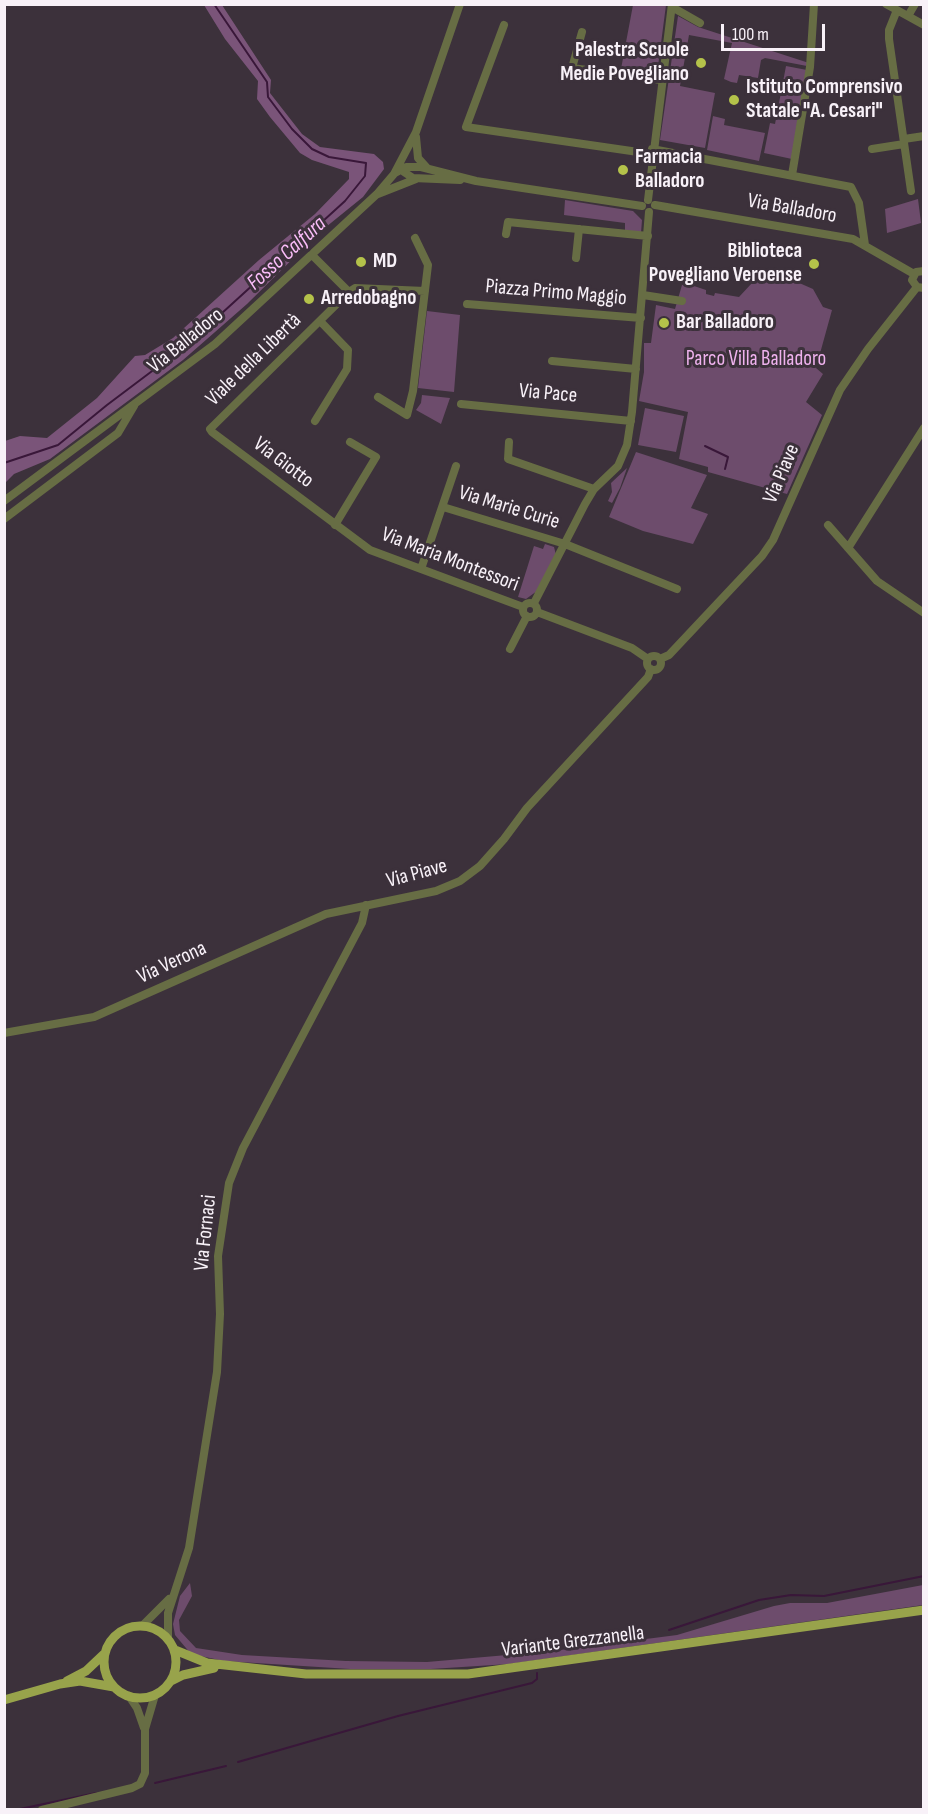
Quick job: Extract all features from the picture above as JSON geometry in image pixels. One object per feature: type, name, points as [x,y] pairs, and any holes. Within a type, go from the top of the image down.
[{"type":"main road","name":"Variante Grezzanella","points":[[175,1650],[207,1663],[225,1667],[306,1674],[468,1674],[924,1610]]},
{"type":"main road","points":[[4,1700],[60,1684],[86,1671],[105,1653],[110,1642],[121,1630],[143,1625],[155,1628],[168,1638],[175,1650],[177,1663],[171,1681]]},
{"type":"main road","points":[[105,1653],[106,1674],[114,1687]]},
{"type":"main road","name":"Variante Grezzanella","points":[[155,1695],[171,1681],[203,1669],[225,1667]]},
{"type":"main road","points":[[60,1684],[93,1682],[114,1687],[129,1696],[140,1698],[155,1695]]},
{"type":"street","points":[[416,178],[409,176],[401,165],[417,132],[460,4]]},
{"type":"street","points":[[792,175],[810,67],[814,4]]},
{"type":"street","points":[[886,4],[924,25]]},
{"type":"street","points":[[908,16],[915,4]]},
{"type":"street","points":[[535,608],[594,489],[618,466],[627,445],[643,295],[652,151],[672,6],[700,23]]},
{"type":"street","points":[[897,10],[889,30],[889,39],[911,191]]},
{"type":"street","points":[[504,25],[466,127],[652,151],[851,187],[859,203],[866,244]]},
{"type":"street","points":[[582,32],[572,68],[661,80]]},
{"type":"street","points":[[417,132],[415,150],[420,163],[428,168]]},
{"type":"street","points":[[872,149],[924,136]]},
{"type":"street","name":"Via Balladoro","points":[[4,501],[215,344],[377,194],[401,165],[428,168],[476,181]]},
{"type":"street","name":"Via Balladoro","points":[[377,194],[416,178],[476,181],[826,232],[866,244],[914,274]]},
{"type":"street","points":[[506,234],[507,222],[648,236]]},
{"type":"street","points":[[576,258],[579,229]]},
{"type":"street","points":[[378,397],[407,415],[413,391],[428,265],[415,238]]},
{"type":"street","points":[[312,255],[349,292],[355,288],[425,291]]},
{"type":"street","points":[[920,288],[913,283],[914,274],[924,271]]},
{"type":"street","name":"Via Piave","points":[[660,659],[673,651],[768,548],[840,390],[868,350],[920,288]]},
{"type":"street","name":"Viale della Libertà","points":[[210,429],[349,292]]},
{"type":"street","points":[[643,295],[682,301]]},
{"type":"street","name":"Piazza Primo Maggio","points":[[467,304],[641,318]]},
{"type":"street","points":[[315,421],[347,369],[348,360],[348,350],[320,321]]},
{"type":"street","points":[[552,361],[636,369]]},
{"type":"street","points":[[4,519],[118,433],[136,402]]},
{"type":"street","name":"Via Pace","points":[[461,404],[631,421]]},
{"type":"street","points":[[848,548],[924,428]]},
{"type":"street","name":"Via Giotto","points":[[210,429],[335,525]]},
{"type":"street","points":[[335,525],[376,457],[350,442]]},
{"type":"street","points":[[509,442],[508,459],[594,489]]},
{"type":"street","points":[[421,569],[456,466]]},
{"type":"street","name":"Via Marie Curie","points":[[443,507],[565,544],[677,589]]},
{"type":"street","name":"Via Maria Montessori","points":[[335,525],[370,550],[523,607]]},
{"type":"street","points":[[828,525],[877,581],[924,613]]},
{"type":"street","name":"Via Maria Montessori","points":[[523,607],[529,602],[535,608],[632,648],[648,659]]},
{"type":"street","name":"Via Maria Montessori","points":[[523,607],[523,614],[532,617],[535,608]]},
{"type":"street","name":"Via Maria Montessori","points":[[510,649],[527,616]]},
{"type":"street","points":[[654,656],[660,659],[658,669],[651,669],[647,665],[648,659],[654,656]]},
{"type":"street","name":"Via Piave","points":[[349,908],[436,891],[459,881],[480,866],[527,808],[648,677],[651,669]]},
{"type":"street","name":"Via Fornaci","points":[[173,1593],[189,1548],[217,1372],[220,1314],[218,1256],[230,1183],[243,1148],[362,923],[366,905]]},
{"type":"street","name":"Via Verona","points":[[4,1033],[94,1017],[326,914],[349,908]]},
{"type":"street","points":[[143,1625],[163,1607],[173,1593]]},
{"type":"street","points":[[168,1638],[168,1613],[173,1593]]},
{"type":"street","points":[[42,1809],[132,1788],[140,1784],[145,1773],[145,1729],[155,1695]]},
{"type":"street","points":[[129,1696],[137,1708],[145,1729]]},
{"type":"green space","points":[[633,5],[666,5],[657,74],[621,69]]},
{"type":"green space","points":[[678,16],[698,27],[809,63],[807,66],[765,58],[761,60],[758,78],[739,75],[737,83],[731,82],[724,79],[732,43],[689,35],[680,86],[715,93],[705,148],[660,140]]},
{"type":"green space","points":[[786,66],[807,70],[792,159],[764,153],[770,123],[775,124]]},
{"type":"green space","points":[[713,116],[725,119],[724,125],[765,133],[759,161],[707,150]]},
{"type":"green space","points":[[918,199],[921,223],[887,233],[885,209]]},
{"type":"green space","points":[[565,200],[633,211],[642,220],[641,233],[625,230],[625,223],[564,215]]},
{"type":"green space","points":[[659,269],[686,274],[684,283],[657,278]]},
{"type":"green space","name":"Parco Villa Balladoro","points":[[755,269],[798,274],[797,282],[813,289],[823,307],[832,310],[816,368],[823,374],[806,402],[822,415],[787,494],[708,472],[708,467],[679,459],[688,412],[639,401],[644,372],[644,343],[651,343],[656,305],[675,309],[682,285],[688,284],[706,290],[706,294],[714,296],[715,293],[739,297],[752,283]]},
{"type":"green space","points":[[427,311],[460,315],[454,392],[418,388]]},
{"type":"green space","points":[[422,395],[450,398],[441,424],[416,410],[421,403]]},
{"type":"green space","points":[[645,408],[684,416],[676,452],[638,445]]},
{"type":"green space","points":[[636,452],[707,475],[691,508],[708,514],[693,544],[643,531],[609,517]]},
{"type":"green space","points":[[627,468],[612,503],[608,501],[612,492],[611,483]]},
{"type":"green space","points":[[545,544],[554,547],[556,555],[537,591],[526,599],[518,597],[534,546],[543,549]]},
{"type":"green space","points":[[190,1583],[192,1596],[179,1620],[180,1631],[196,1648],[242,1655],[346,1661],[427,1662],[553,1651],[677,1635],[774,1606],[790,1603],[827,1603],[923,1585],[923,1605],[509,1664],[431,1669],[350,1669],[224,1661],[191,1654],[175,1635],[173,1624],[180,1596]]},
{"type":"shaded area","points":[[204,5],[222,5],[271,80],[270,93],[302,134],[320,147],[374,154],[383,162],[384,169],[363,197],[321,231],[247,304],[183,360],[50,459],[14,474],[5,483],[5,441],[20,436],[47,438],[97,398],[135,356],[145,355],[173,338],[259,260],[315,214],[349,179],[349,172],[312,160],[300,153],[270,117],[257,99],[258,81],[225,39]]},
{"type":"waterway","name":"Fosso Calfura","points":[[4,463],[58,445],[188,344],[345,201],[365,176],[366,163],[329,157],[312,149],[292,129],[268,97],[267,82],[214,4]]},
{"type":"waterway","points":[[705,446],[728,457],[725,469]]},
{"type":"waterway","points":[[669,1630],[759,1600],[791,1595],[824,1596],[924,1576]]},
{"type":"waterway","points":[[238,1762],[398,1716],[532,1683],[537,1679],[537,1673]]},
{"type":"waterway","points":[[155,1783],[226,1766]]},
{"type":"waterway","points":[[15,1810],[96,1793]]},
{"type":"place","name":"Palestra Scuole Medie Povegliano","points":[[701,63]]},
{"type":"place","name":"Istituto Comprensivo Statale \"A. Cesari\"","points":[[734,100]]},
{"type":"place","name":"Farmacia Balladoro","points":[[623,170]]},
{"type":"place","name":"MD","points":[[361,262]]},
{"type":"place","name":"Biblioteca Povegliano Veroense","points":[[814,264]]},
{"type":"place","name":"Arredobagno","points":[[309,299]]},
{"type":"place","name":"Bar Balladoro","points":[[664,323]]}]
